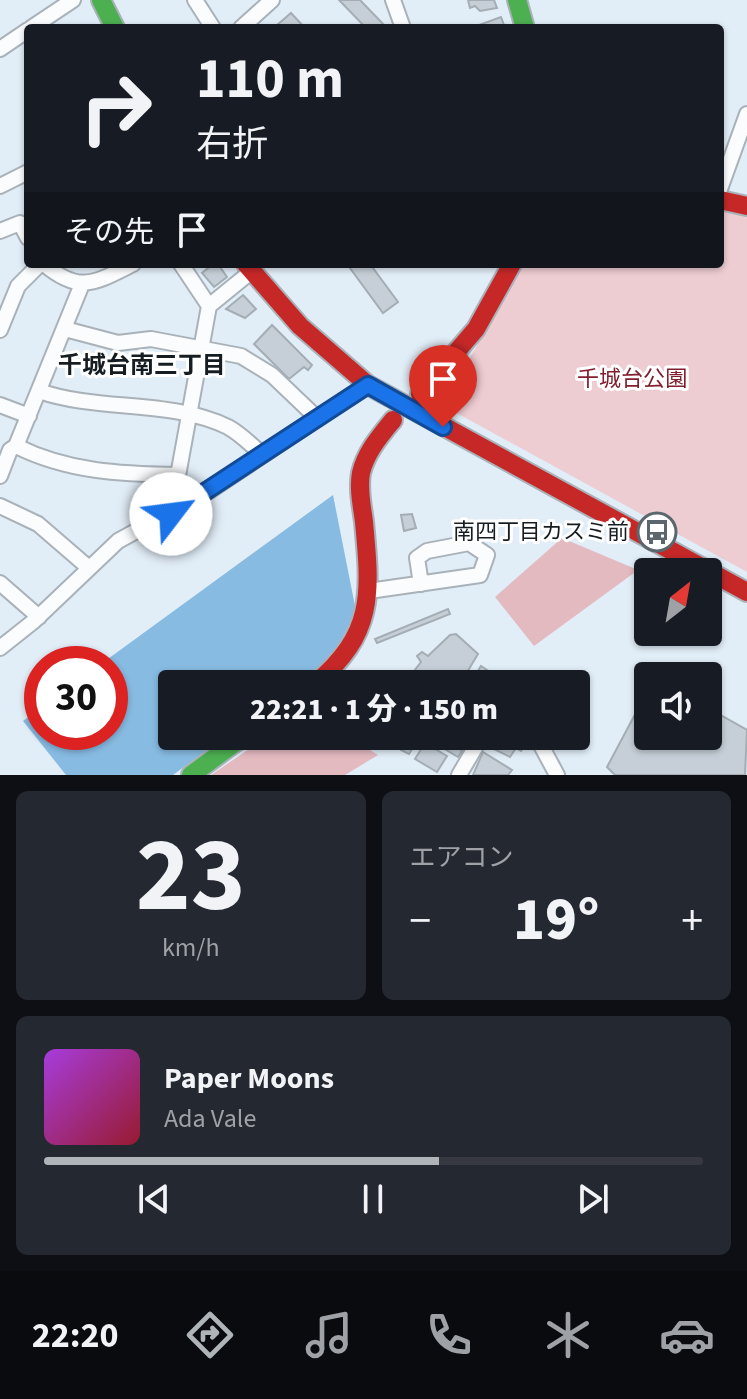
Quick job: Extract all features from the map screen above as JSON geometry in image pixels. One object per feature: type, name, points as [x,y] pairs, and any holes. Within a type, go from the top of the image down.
[{"type":"street","points":[[37,24],[73,0]]},
{"type":"street","points":[[101,0],[113,24]]},
{"type":"street","points":[[195,0],[210,24]]},
{"type":"street","points":[[245,24],[272,0]]},
{"type":"street","points":[[393,0],[402,24]]},
{"type":"street","points":[[517,0],[524,24]]},
{"type":"street","points":[[0,48],[24,33]]},
{"type":"street","points":[[724,178],[747,114]]},
{"type":"street","points":[[0,186],[24,174]]},
{"type":"street","points":[[724,201],[747,206]]},
{"type":"street","points":[[0,231],[20,223],[24,230]]},
{"type":"street","points":[[0,330],[18,286],[38,268]]},
{"type":"street","points":[[47,268],[61,279],[82,284],[104,279],[125,268]]},
{"type":"street","points":[[184,268],[209,306]]},
{"type":"street","points":[[171,514],[209,306],[248,268]]},
{"type":"street","points":[[250,268],[300,326],[368,385],[747,592]]},
{"type":"street","points":[[420,394],[476,329],[510,268]]},
{"type":"street","points":[[0,476],[29,416],[82,284]]},
{"type":"street","points":[[65,329],[118,343],[151,339],[202,347],[253,361],[317,418]]},
{"type":"street","points":[[0,648],[39,617],[118,541],[171,514],[368,385]]},
{"type":"street","points":[[39,391],[72,403],[189,416],[230,428],[262,454]]},
{"type":"street","points":[[0,405],[29,416]]},
{"type":"street","points":[[331,670],[342,661],[360,635],[369,611],[361,470],[371,445],[393,420]]},
{"type":"street","points":[[16,446],[64,466],[98,472],[178,475]]},
{"type":"street","points":[[0,506],[38,524],[89,568]]},
{"type":"street","points":[[369,591],[421,584],[480,575],[487,555],[469,543],[427,551],[417,558],[421,584]]},
{"type":"street","points":[[0,583],[39,617]]},
{"type":"street","points":[[191,775],[225,750]]},
{"type":"street","points":[[459,775],[474,750]]},
{"type":"street","points":[[544,750],[557,775]]},
{"type":"green space","name":"千城台公園","points":[[724,211],[747,216],[747,572],[433,400],[470,358],[521,268],[724,268]]},
{"type":"shaded area","points":[[562,538],[634,568],[634,573],[534,646],[495,597]]},
{"type":"shaded area","points":[[247,750],[370,750],[378,755],[345,775],[211,775]]},
{"type":"water","points":[[333,495],[356,611],[333,656],[314,670],[158,670],[158,750],[207,750],[173,775],[66,775],[46,750],[128,750],[126,646]]},
{"type":"building","points":[[339,0],[360,0],[383,24],[362,24]]},
{"type":"building","points":[[468,0],[494,0],[497,8],[480,11],[475,6],[470,8]]},
{"type":"building","points":[[291,13],[301,24],[278,24]]},
{"type":"building","points":[[501,17],[504,24],[482,24]]},
{"type":"building","points":[[208,268],[221,268],[227,277],[214,287],[202,273]]},
{"type":"building","points":[[350,268],[373,268],[398,302],[383,313]]},
{"type":"building","points":[[243,295],[256,309],[245,318],[226,309]]},
{"type":"building","points":[[272,325],[312,365],[308,370],[304,367],[289,379],[254,344]]},
{"type":"building","points":[[412,514],[416,528],[404,531],[401,515]]},
{"type":"building","points":[[448,609],[450,614],[377,643],[375,639]]},
{"type":"building","points":[[456,634],[478,654],[468,670],[415,670],[421,662],[417,656],[422,652],[428,656],[450,635]]},
{"type":"building","points":[[634,716],[634,750],[722,750],[722,716],[747,730],[745,775],[615,775],[607,767]]},
{"type":"building","points":[[421,750],[437,750],[447,756],[437,772],[415,759]]},
{"type":"building","points":[[446,750],[461,750],[458,757]]},
{"type":"building","points":[[496,750],[515,750],[510,757]]},
{"type":"building","points":[[483,752],[512,770],[508,775],[473,775]]},
{"type":"traffic: fast","points":[[101,0],[113,24]]},
{"type":"traffic: fast","points":[[517,0],[524,24]]},
{"type":"traffic: fast","points":[[191,775],[225,750]]},
{"type":"traffic: jam","points":[[724,201],[747,206]]},
{"type":"traffic: jam","points":[[249,268],[300,326],[368,385],[747,592]]},
{"type":"traffic: jam","points":[[420,394],[476,329],[510,268]]},
{"type":"traffic: jam","points":[[330,670],[349,648],[364,612],[368,571],[361,473],[370,451],[393,420]]},
{"type":"place","name":"南四丁目カスミ前","points":[[657,532]]},
{"type":"district","name":"千城台南三丁目","points":[[142,365]]},
{"type":"route","points":[[171,514],[368,385],[443,427]]}]
